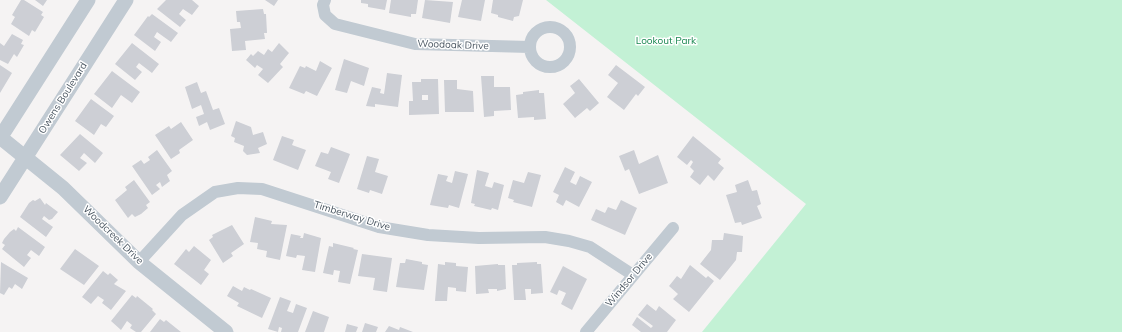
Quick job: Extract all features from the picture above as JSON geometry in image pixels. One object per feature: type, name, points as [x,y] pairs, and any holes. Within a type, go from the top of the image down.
[{"type":"street","points":[[0,138],[88,0]]},
{"type":"street","name":"Owens Boulevard","points":[[0,197],[126,0]]},
{"type":"street","name":"Woodoak Drive","points":[[325,0],[323,5],[325,14],[335,24],[407,42],[462,46],[530,47]]},
{"type":"street","name":"Woodcreek Drive","points":[[0,138],[25,157],[87,210],[139,262],[226,332]]},
{"type":"street","name":"Timberway Drive","points":[[139,262],[182,215],[215,192],[238,188],[262,189],[380,227],[428,235],[479,238],[545,238],[569,241],[590,247],[633,275]]},
{"type":"street","name":"Windsor Drive","points":[[586,332],[673,228]]},
{"type":"green space","name":"Lookout Park","points":[[546,0],[1122,0],[1122,332],[702,332],[806,204]]},
{"type":"building","points":[[21,0],[24,0],[43,12],[41,15],[44,17],[35,32],[32,30],[29,36],[11,24],[15,17],[12,15]]},
{"type":"building","points":[[35,0],[47,0],[43,6]]},
{"type":"building","points":[[166,0],[192,0],[199,6],[192,15],[183,9],[179,14],[186,20],[180,27],[157,9]]},
{"type":"building","points":[[265,0],[278,0],[274,6]]},
{"type":"building","points":[[361,0],[387,0],[385,10],[368,7],[368,4],[361,3]]},
{"type":"building","points":[[391,0],[418,0],[416,14],[411,14],[411,17],[389,13]]},
{"type":"building","points":[[425,0],[453,2],[450,23],[422,18]]},
{"type":"building","points":[[462,0],[485,0],[481,21],[458,17]]},
{"type":"building","points":[[493,0],[523,0],[519,16],[514,17],[513,21],[498,17],[498,15],[491,13]]},
{"type":"building","points":[[263,9],[264,14],[266,14],[267,33],[264,33],[265,39],[245,41],[246,50],[232,51],[230,29],[241,28],[240,22],[237,22],[236,11]]},
{"type":"building","points":[[152,14],[178,33],[171,42],[157,32],[154,37],[161,42],[155,51],[134,35],[148,16],[149,17]]},
{"type":"building","points":[[12,34],[23,40],[21,44],[24,45],[17,57],[14,54],[8,64],[0,60],[0,43],[4,46]]},
{"type":"building","points":[[132,43],[159,64],[152,73],[139,63],[136,67],[142,72],[135,80],[115,64]]},
{"type":"building","points":[[279,43],[289,53],[280,64],[283,67],[268,83],[258,75],[263,69],[257,65],[255,68],[246,60],[251,54],[253,56],[258,51],[264,55],[268,49],[272,52]]},
{"type":"building","points":[[344,59],[369,68],[364,86],[351,81],[347,93],[335,90]]},
{"type":"building","points":[[320,61],[332,68],[317,96],[306,91],[304,94],[289,88],[300,66],[305,68],[306,66],[316,71]]},
{"type":"building","points":[[0,65],[12,73],[0,93]]},
{"type":"building","points":[[616,65],[645,87],[638,96],[636,94],[624,110],[607,97],[618,83],[608,75]]},
{"type":"building","points":[[112,71],[140,92],[132,103],[121,95],[112,108],[94,94]]},
{"type":"building","points":[[387,73],[402,75],[398,107],[375,104],[375,107],[366,106],[372,87],[381,89],[380,93],[384,94]]},
{"type":"building","points":[[481,76],[494,76],[494,87],[510,87],[511,110],[494,111],[494,116],[484,117]]},
{"type":"building","points":[[421,79],[438,79],[439,114],[409,115],[409,101],[413,101],[412,82],[421,82]],"holes":[[[422,95],[428,95],[428,100],[422,100]]]},
{"type":"building","points":[[579,79],[599,103],[590,111],[587,108],[575,118],[563,104],[575,93],[570,86]]},
{"type":"building","points":[[444,80],[457,80],[457,89],[473,91],[474,112],[445,112]]},
{"type":"building","points":[[197,82],[201,93],[206,91],[213,110],[219,108],[225,124],[210,130],[207,122],[199,126],[196,117],[204,114],[201,105],[192,109],[185,87]]},
{"type":"building","points":[[539,90],[539,93],[544,93],[546,119],[534,120],[534,117],[518,118],[516,95],[523,94],[523,92]]},
{"type":"building","points":[[91,99],[114,116],[106,127],[101,124],[94,135],[75,121]]},
{"type":"building","points":[[236,121],[251,127],[253,135],[263,132],[267,144],[258,148],[260,153],[247,155],[243,151],[244,146],[234,142],[235,138],[231,136]]},
{"type":"building","points":[[181,122],[193,140],[179,150],[180,153],[171,159],[155,135],[169,126],[171,129]]},
{"type":"building","points":[[80,134],[103,153],[95,163],[84,153],[80,158],[87,163],[79,171],[60,155]]},
{"type":"building","points":[[282,136],[294,140],[292,145],[306,150],[298,170],[273,160]]},
{"type":"building","points":[[693,136],[721,159],[718,163],[724,168],[714,181],[708,175],[700,185],[690,177],[694,171],[690,167],[693,162],[691,160],[687,165],[677,157]]},
{"type":"building","points":[[331,147],[350,154],[339,183],[328,179],[331,172],[315,166],[321,152],[328,154]]},
{"type":"building","points":[[157,150],[172,171],[167,175],[170,181],[162,187],[160,182],[156,185],[160,189],[152,195],[132,166],[141,160],[144,164],[150,160],[148,157]]},
{"type":"building","points":[[634,150],[639,164],[658,155],[668,183],[639,194],[629,169],[625,171],[619,156]]},
{"type":"building","points":[[367,156],[379,159],[375,172],[388,176],[382,194],[370,190],[369,193],[357,189]]},
{"type":"building","points":[[565,167],[575,172],[570,182],[576,185],[580,176],[592,182],[579,207],[566,200],[563,206],[556,202],[559,195],[553,192]]},
{"type":"building","points":[[477,170],[489,173],[485,186],[492,188],[494,182],[504,185],[498,210],[474,206],[475,204],[471,203]]},
{"type":"building","points":[[455,171],[468,174],[459,208],[449,205],[448,208],[430,205],[438,174],[448,176],[446,181],[452,183]]},
{"type":"building","points":[[528,172],[541,175],[532,207],[513,202],[514,200],[508,198],[513,180],[524,183]]},
{"type":"building","points":[[134,180],[150,202],[146,205],[148,208],[141,214],[135,217],[132,214],[128,218],[115,200],[127,190],[125,187]]},
{"type":"building","points":[[748,180],[752,191],[757,190],[761,204],[757,206],[762,218],[742,225],[741,222],[735,223],[726,195],[737,192],[735,185]]},
{"type":"building","points":[[40,198],[45,205],[46,203],[58,212],[52,219],[49,220],[44,216],[42,219],[53,227],[46,237],[20,217],[29,203]]},
{"type":"building","points":[[621,200],[637,208],[625,235],[591,220],[596,209],[605,213],[608,207],[616,210]]},
{"type":"building","points":[[255,217],[272,221],[271,224],[287,225],[280,260],[266,257],[267,251],[257,249],[258,243],[250,242]]},
{"type":"building","points":[[232,225],[244,244],[231,253],[233,256],[223,263],[209,240],[213,237],[212,235]]},
{"type":"building","points":[[18,227],[45,247],[39,256],[31,250],[27,255],[31,258],[24,267],[2,249],[5,245],[2,243],[4,239],[14,229],[16,231]]},
{"type":"building","points":[[304,233],[321,238],[315,272],[302,270],[305,256],[297,255],[296,258],[286,256],[291,234],[301,236],[300,238],[303,238]]},
{"type":"building","points":[[724,233],[743,236],[742,252],[737,252],[736,260],[720,280],[700,264],[711,250],[712,240],[723,240]]},
{"type":"building","points":[[333,243],[358,250],[350,284],[338,282],[340,271],[334,270],[333,275],[323,273],[329,246],[333,247]]},
{"type":"building","points":[[194,246],[211,260],[204,270],[209,274],[201,285],[174,264],[186,249],[189,252]]},
{"type":"building","points":[[75,249],[99,266],[84,285],[60,269]]},
{"type":"building","points":[[362,254],[392,258],[387,292],[373,290],[375,278],[358,276]]},
{"type":"building","points":[[406,259],[422,262],[422,264],[428,265],[424,290],[396,287],[400,263],[405,263]]},
{"type":"building","points":[[1,262],[28,278],[22,289],[15,284],[12,289],[9,287],[4,295],[0,293]]},
{"type":"building","points":[[445,262],[456,263],[456,266],[468,267],[466,292],[456,291],[456,288],[448,287],[447,301],[435,301],[438,264],[445,265]]},
{"type":"building","points":[[537,262],[537,264],[541,264],[543,293],[531,294],[531,289],[525,289],[526,300],[514,300],[512,265],[517,265],[517,263]]},
{"type":"building","points":[[498,264],[505,265],[506,289],[497,291],[497,289],[488,289],[489,293],[476,294],[475,266]]},
{"type":"building","points":[[690,265],[706,278],[708,276],[714,281],[689,312],[673,299],[678,294],[669,286],[677,276],[681,279]]},
{"type":"building","points":[[563,266],[587,279],[572,310],[561,304],[566,293],[559,290],[557,295],[550,292]]},
{"type":"building","points":[[103,271],[108,275],[110,273],[118,280],[114,284],[126,291],[111,310],[102,303],[104,300],[98,296],[91,304],[82,297]]},
{"type":"building","points":[[233,286],[242,291],[244,287],[250,290],[251,289],[271,298],[262,318],[237,306],[239,303],[227,296]]},
{"type":"building","points":[[132,295],[136,298],[137,296],[153,309],[152,310],[156,314],[141,332],[136,332],[130,328],[132,325],[127,321],[121,330],[111,321]]},
{"type":"building","points":[[280,297],[291,301],[287,311],[293,313],[296,304],[307,308],[298,332],[281,332],[282,328],[279,327],[278,332],[268,329]]},
{"type":"building","points":[[647,304],[656,311],[659,306],[676,320],[667,332],[641,332],[632,325],[637,317],[651,328],[653,326],[638,315]]},
{"type":"building","points":[[313,311],[329,317],[324,332],[305,332]]},
{"type":"building","points":[[160,319],[164,322],[166,320],[181,332],[150,332]]},
{"type":"building","points":[[365,323],[378,327],[376,332],[362,332]]},
{"type":"building","points":[[347,324],[358,327],[356,332],[345,332]]},
{"type":"building","points":[[389,326],[399,330],[400,327],[413,332],[385,332]]}]
